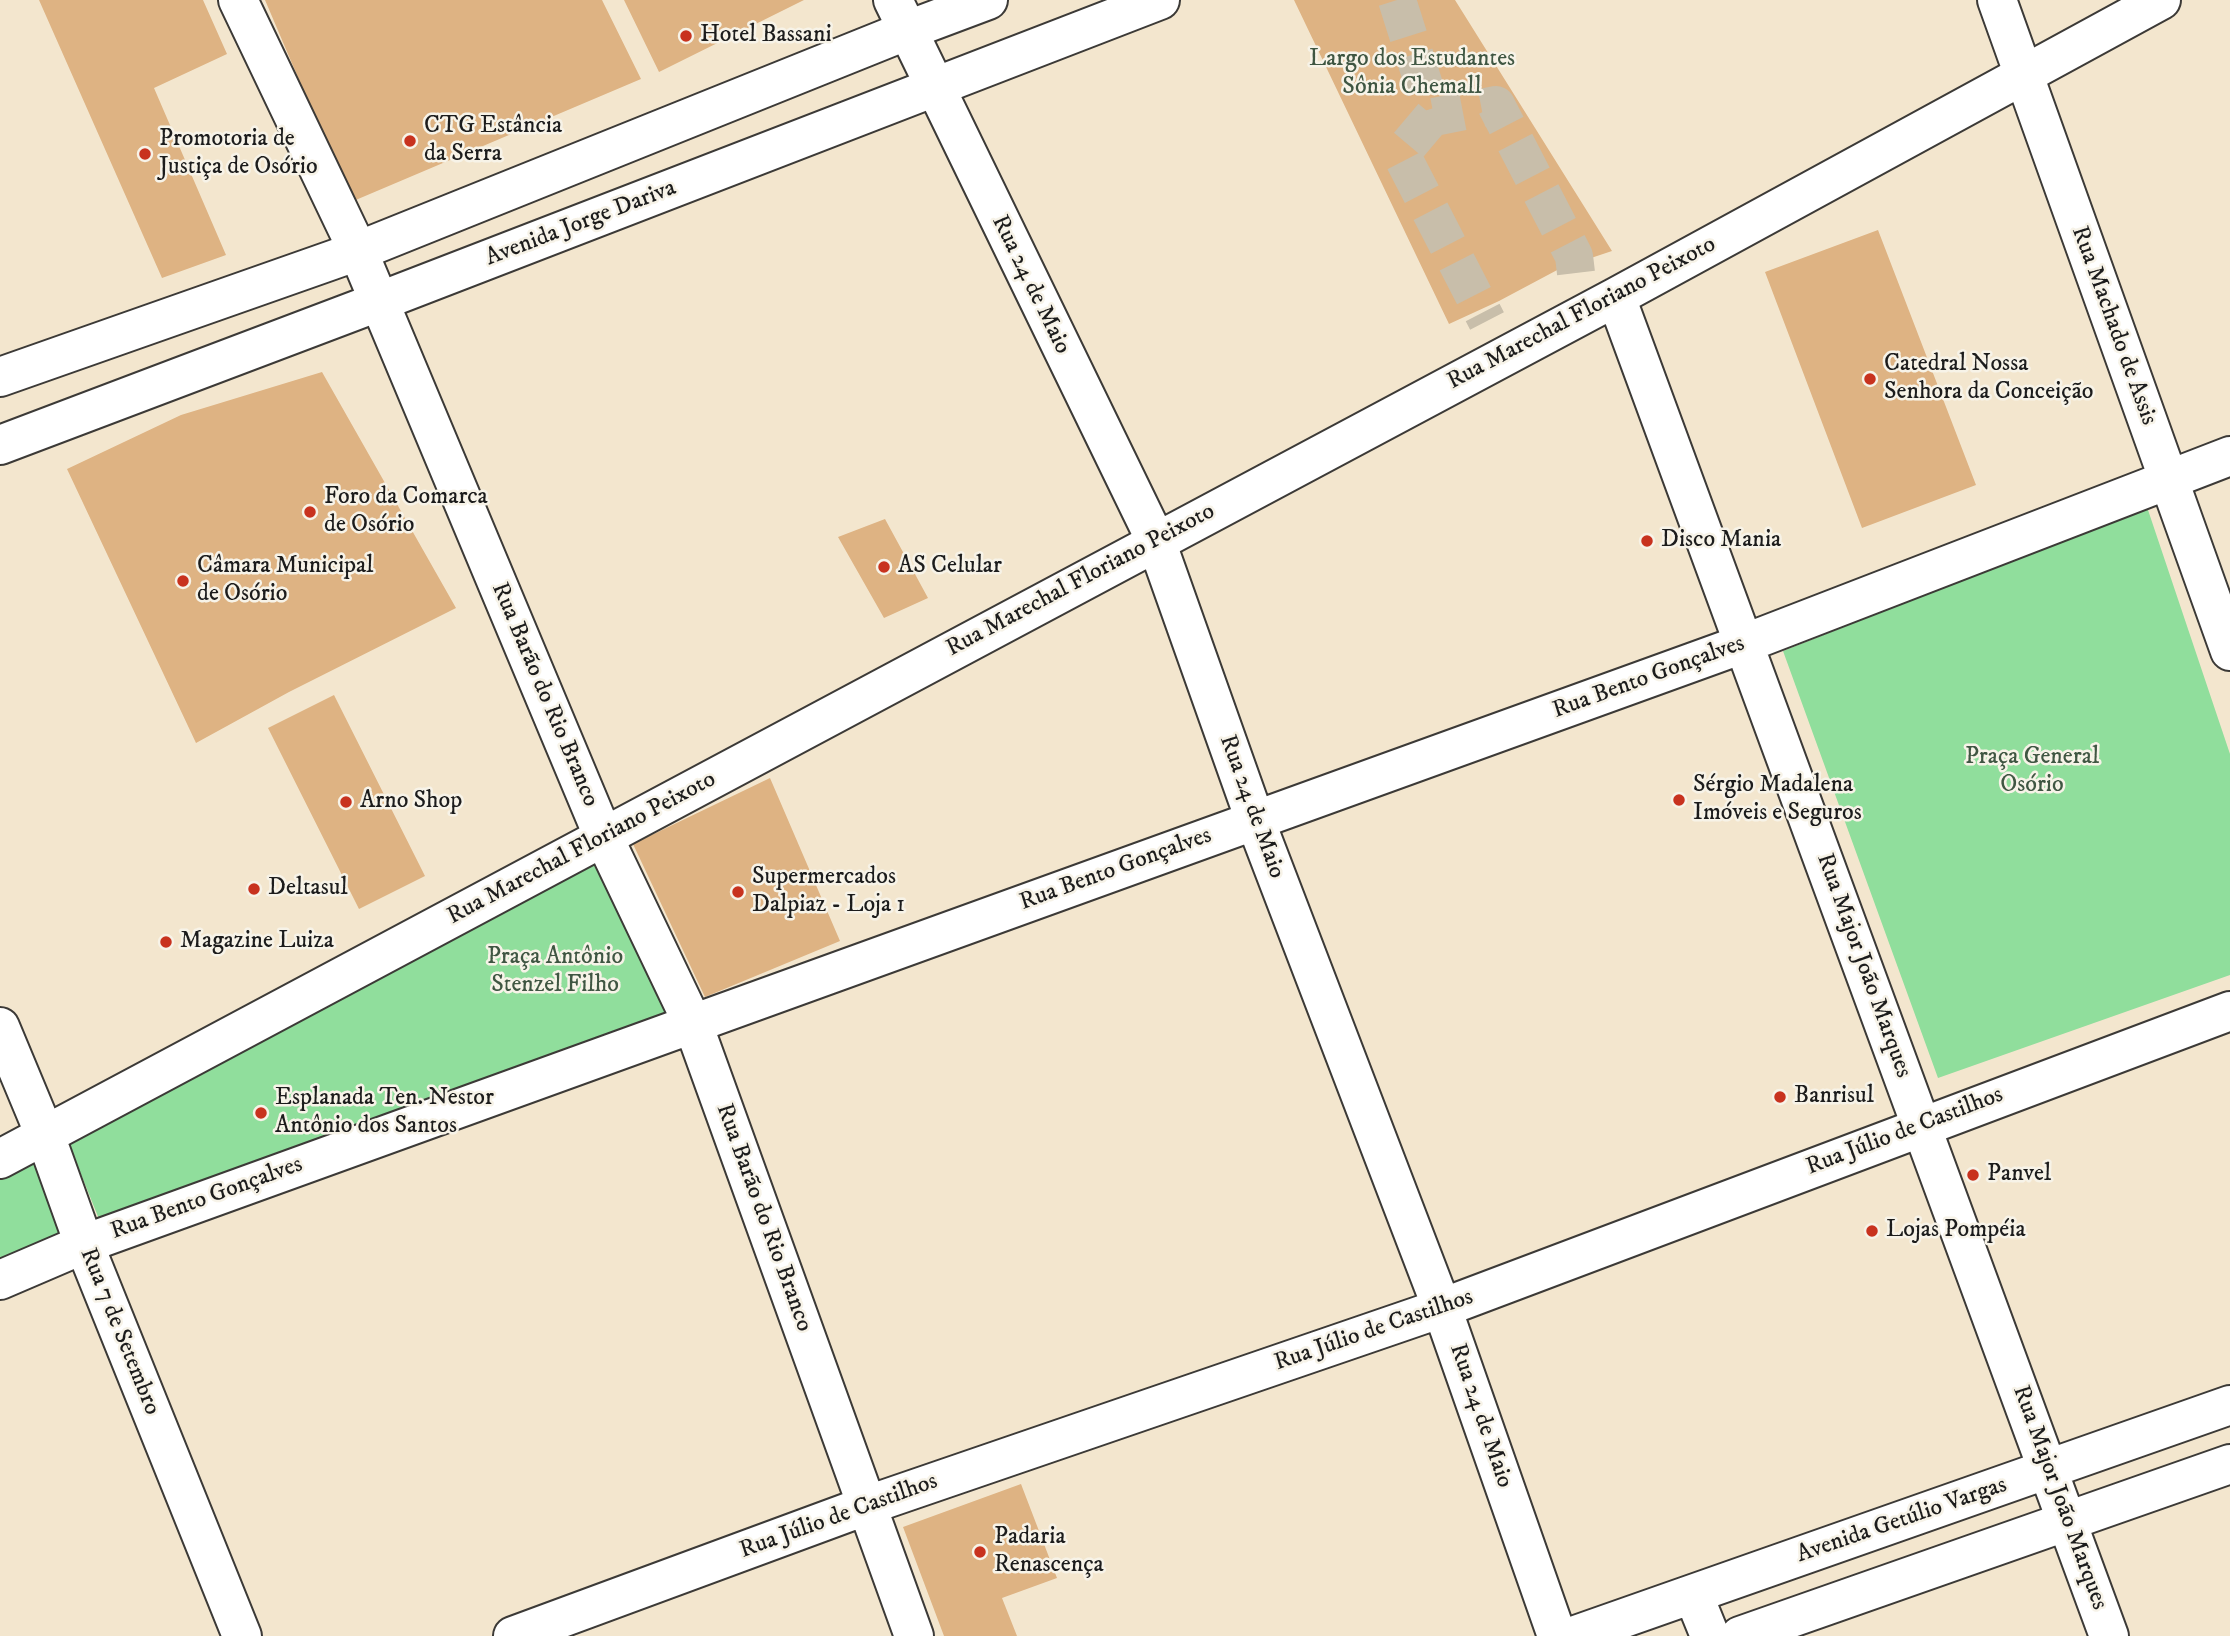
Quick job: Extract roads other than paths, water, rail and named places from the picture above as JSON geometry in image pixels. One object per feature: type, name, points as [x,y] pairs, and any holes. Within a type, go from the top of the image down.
[{"type":"street","name":"Rua Barão do Rio Branco","points":[[239,0],[358,251],[604,838],[693,1024],[914,1636]]},
{"type":"street","points":[[0,377],[358,251],[631,141],[900,15],[988,0]]},
{"type":"street","name":"Avenida Jorge Dariva","points":[[0,444],[378,302],[1160,0]]},
{"type":"street","name":"Rua Machado de Assis","points":[[1997,0],[2230,651]]},
{"type":"street","name":"Rua Marechal Floriano Peixoto","points":[[0,1159],[1616,297],[2161,0]]},
{"type":"street","name":"Rua 24 de Maio","points":[[900,15],[1156,541],[1255,820],[1442,1308],[1557,1636]]},
{"type":"street","points":[[631,141],[656,195]]},
{"type":"street","name":"Rua Major João Marques","points":[[1616,297],[2109,1636]]},
{"type":"street","name":"Rua Bento Gonçalves","points":[[0,1280],[84,1244],[1743,644],[2230,456]]},
{"type":"street","name":"Rua Júlio de Castilhos","points":[[513,1636],[868,1505],[1442,1308],[2230,1011]]},
{"type":"street","name":"Rua 7 de Setembro","points":[[0,1027],[242,1636]]},
{"type":"street","name":"Avenida Getúlio Vargas","points":[[1573,1636],[2230,1405]]},
{"type":"street","points":[[1740,1636],[2230,1464]]},
{"type":"street","points":[[1692,1594],[1710,1636]]},
{"type":"tunnel","points":[[1397,0],[1434,117],[1496,105],[1574,256],[1576,273]]},
{"type":"tunnel","points":[[1433,116],[1401,154],[1487,321]]},
{"type":"place","name":"Hotel Bassani","points":[[686,36]]},
{"type":"place","name":"CTG Estância da Serra","points":[[410,141]]},
{"type":"place","name":"Promotoria de Justiça de Osório","points":[[145,154]]},
{"type":"place","name":"Catedral Nossa Senhora da Conceição","points":[[1870,379]]},
{"type":"place","name":"Foro da Comarca de Osório","points":[[310,512]]},
{"type":"place","name":"Disco Mania","points":[[1647,541]]},
{"type":"place","name":"AS Celular","points":[[884,567]]},
{"type":"place","name":"Câmara Municipal de Osório","points":[[183,581]]},
{"type":"place","name":"Sérgio Madalena Imóveis e Seguros","points":[[1679,800]]},
{"type":"place","name":"Arno Shop","points":[[346,802]]},
{"type":"place","name":"Deltasul","points":[[254,889]]},
{"type":"place","name":"Supermercados Dalpiaz - Loja 1","points":[[738,892]]},
{"type":"place","name":"Magazine Luiza","points":[[166,942]]},
{"type":"place","name":"Banrisul","points":[[1780,1097]]},
{"type":"place","name":"Esplanada Ten. Nestor Antônio dos Santos","points":[[261,1113]]},
{"type":"place","name":"Panvel","points":[[1973,1175]]},
{"type":"place","name":"Lojas Pompéia","points":[[1872,1231]]},
{"type":"place","name":"Padaria Renascença","points":[[980,1552]]},
{"type":"park label","name":"Largo dos Estudantes Sônia Chemall","points":[[1412,74]]},
{"type":"park label","name":"Praça General Osório","points":[[2032,772]]},
{"type":"park label","name":"Praça Antônio Stenzel Filho","points":[[555,972]]}]
